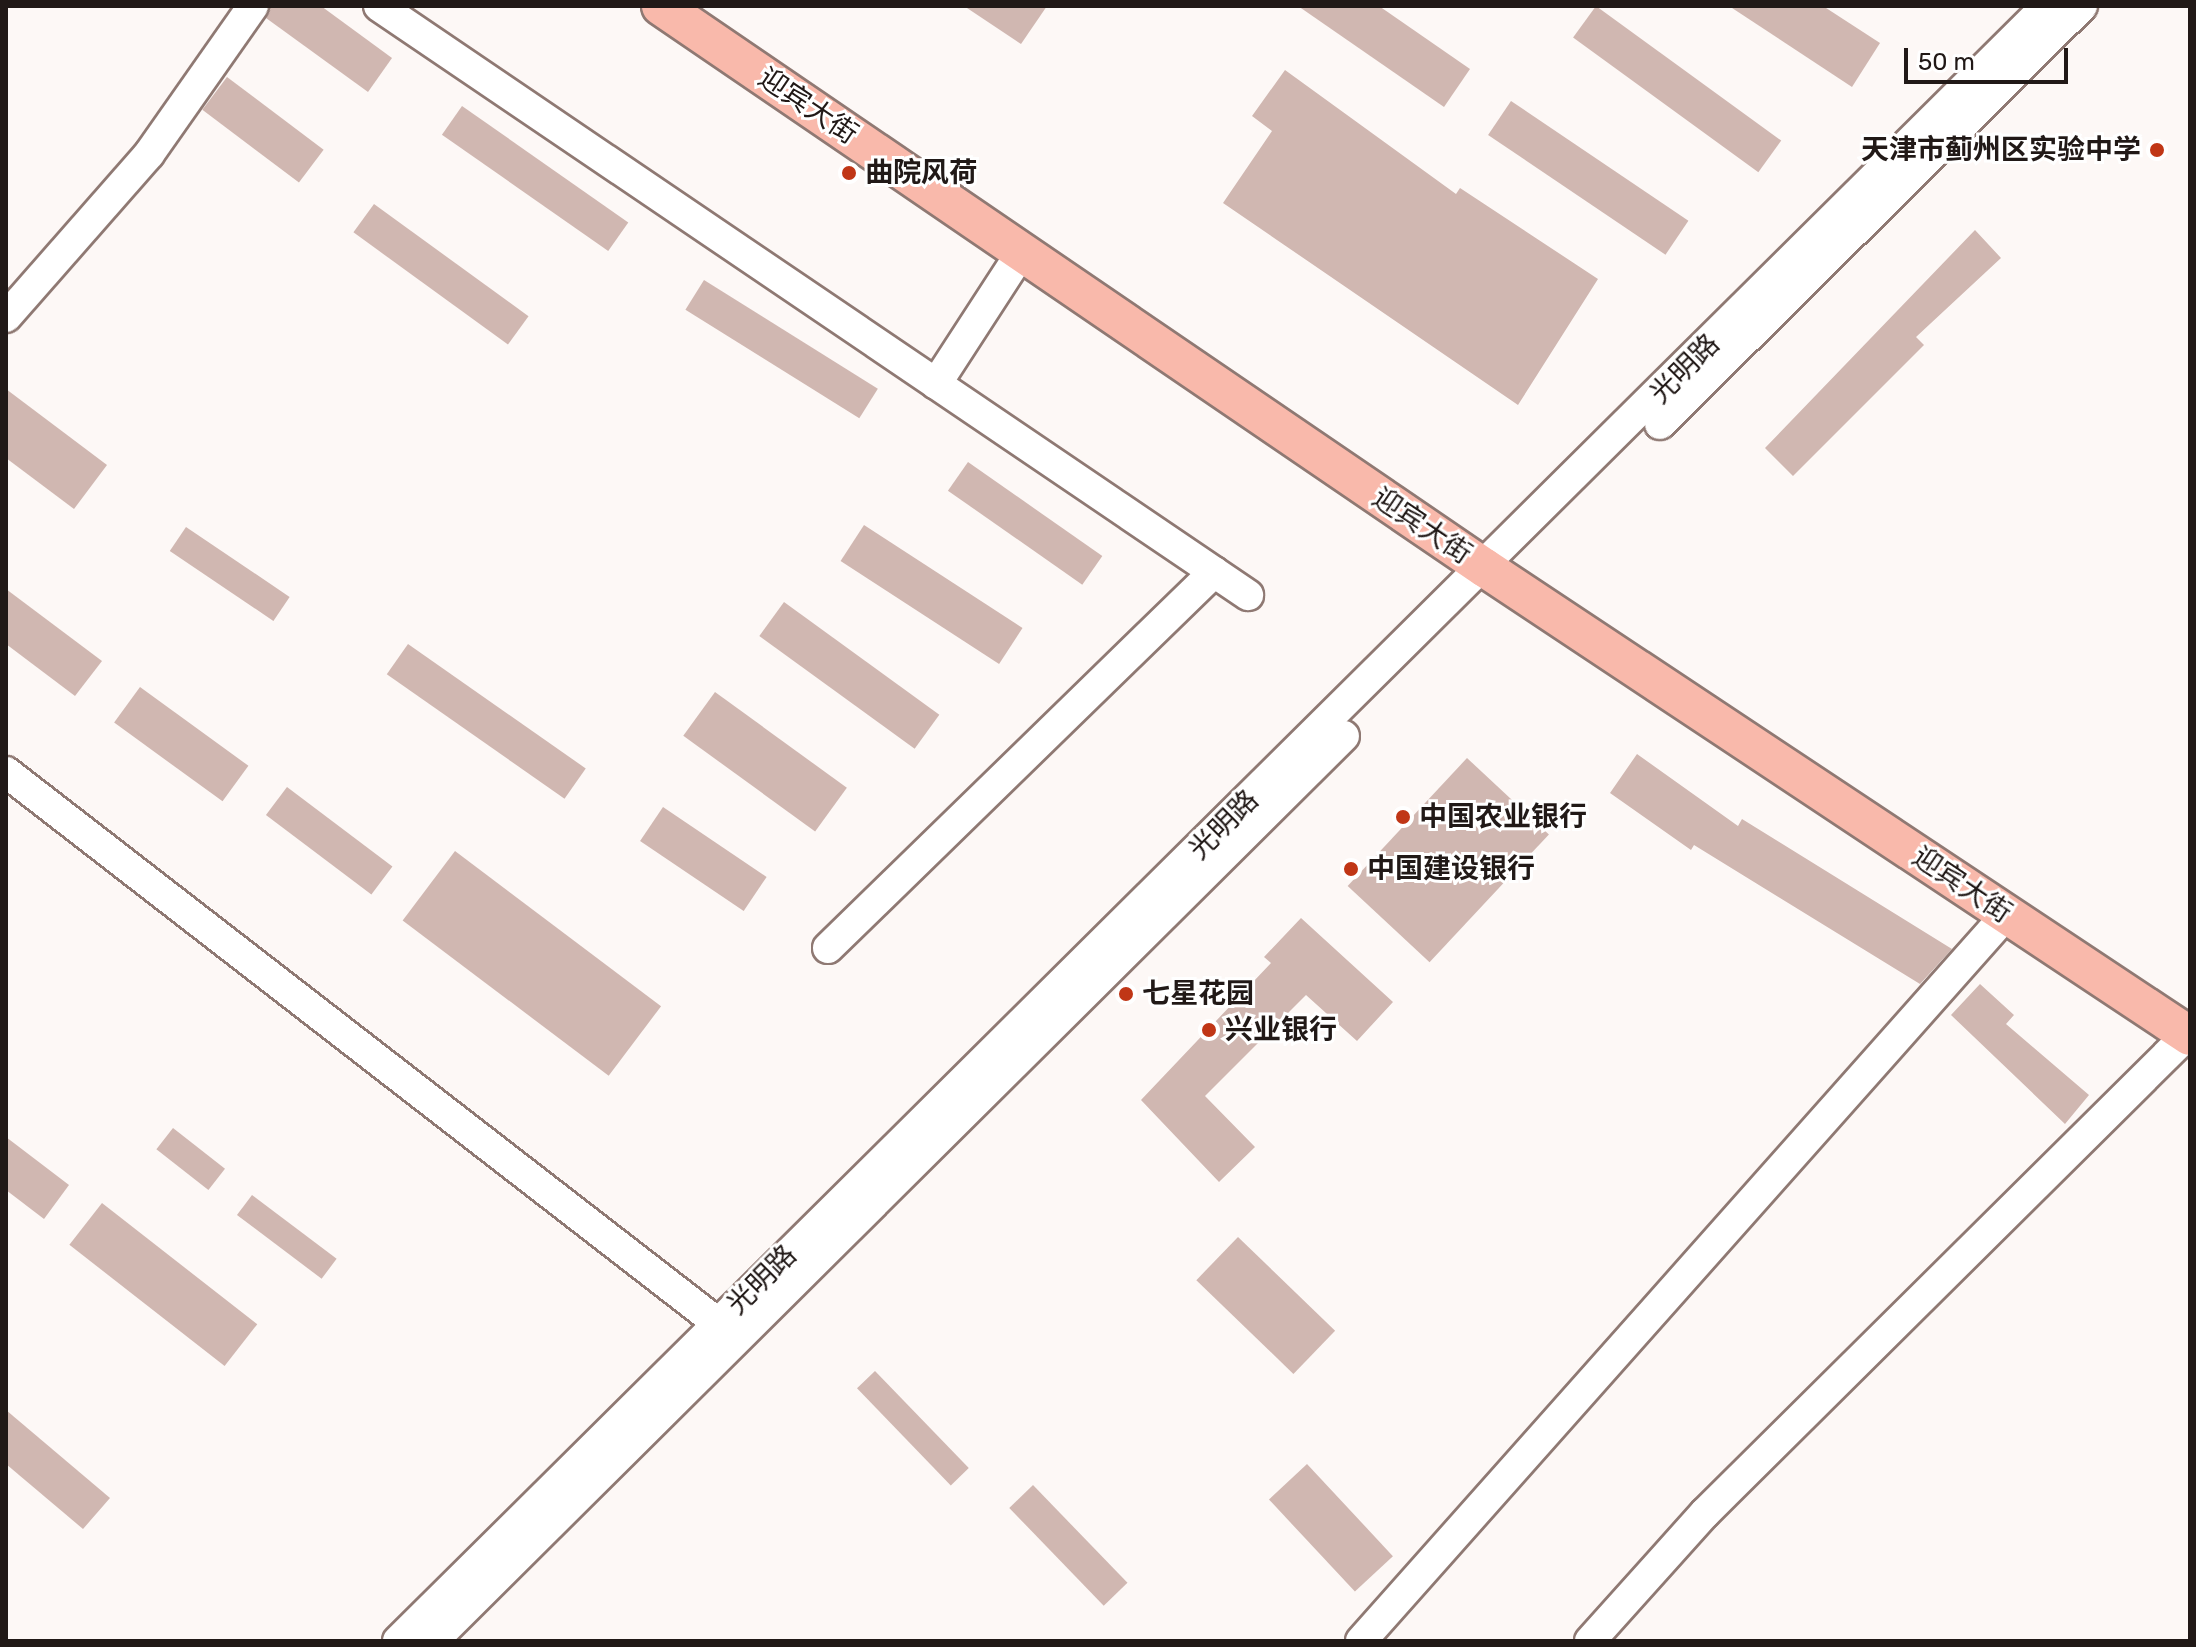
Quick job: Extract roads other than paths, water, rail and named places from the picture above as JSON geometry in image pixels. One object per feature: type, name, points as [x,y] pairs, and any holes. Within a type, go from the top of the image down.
[{"type":"main road","name":"迎宾大街","points":[[661,6],[1021,253],[1502,565],[2190,1028]]},
{"type":"main road","name":"迎宾大街","points":[[706,6],[1502,565],[2007,914],[2190,1028]]},
{"type":"street","points":[[6,317],[149,154],[253,6]]},
{"type":"street","points":[[379,6],[1248,595]]},
{"type":"street","name":"光明路","points":[[1502,565],[2047,6]]},
{"type":"street","name":"光明路","points":[[398,1641],[728,1331],[1502,565],[2082,6]]},
{"type":"street","points":[[936,384],[1021,253]]},
{"type":"street","points":[[828,948],[1214,572]]},
{"type":"street","points":[[6,772],[728,1331]]},
{"type":"street","points":[[1361,1641],[2007,914]]},
{"type":"street","points":[[1590,1641],[1705,1513],[2190,1028]]},
{"type":"street","name":"光明路","points":[[433,1641],[728,1331]]},
{"type":"place","name":"天津市蓟州区实验中学","points":[[2157,150]]},
{"type":"place","name":"曲院风荷","points":[[849,173]]},
{"type":"place","name":"中国农业银行","points":[[1403,817]]},
{"type":"place","name":"中国建设银行","points":[[1351,869]]},
{"type":"place","name":"七星花园","points":[[1126,994]]},
{"type":"place","name":"兴业银行","points":[[1209,1030]]}]
